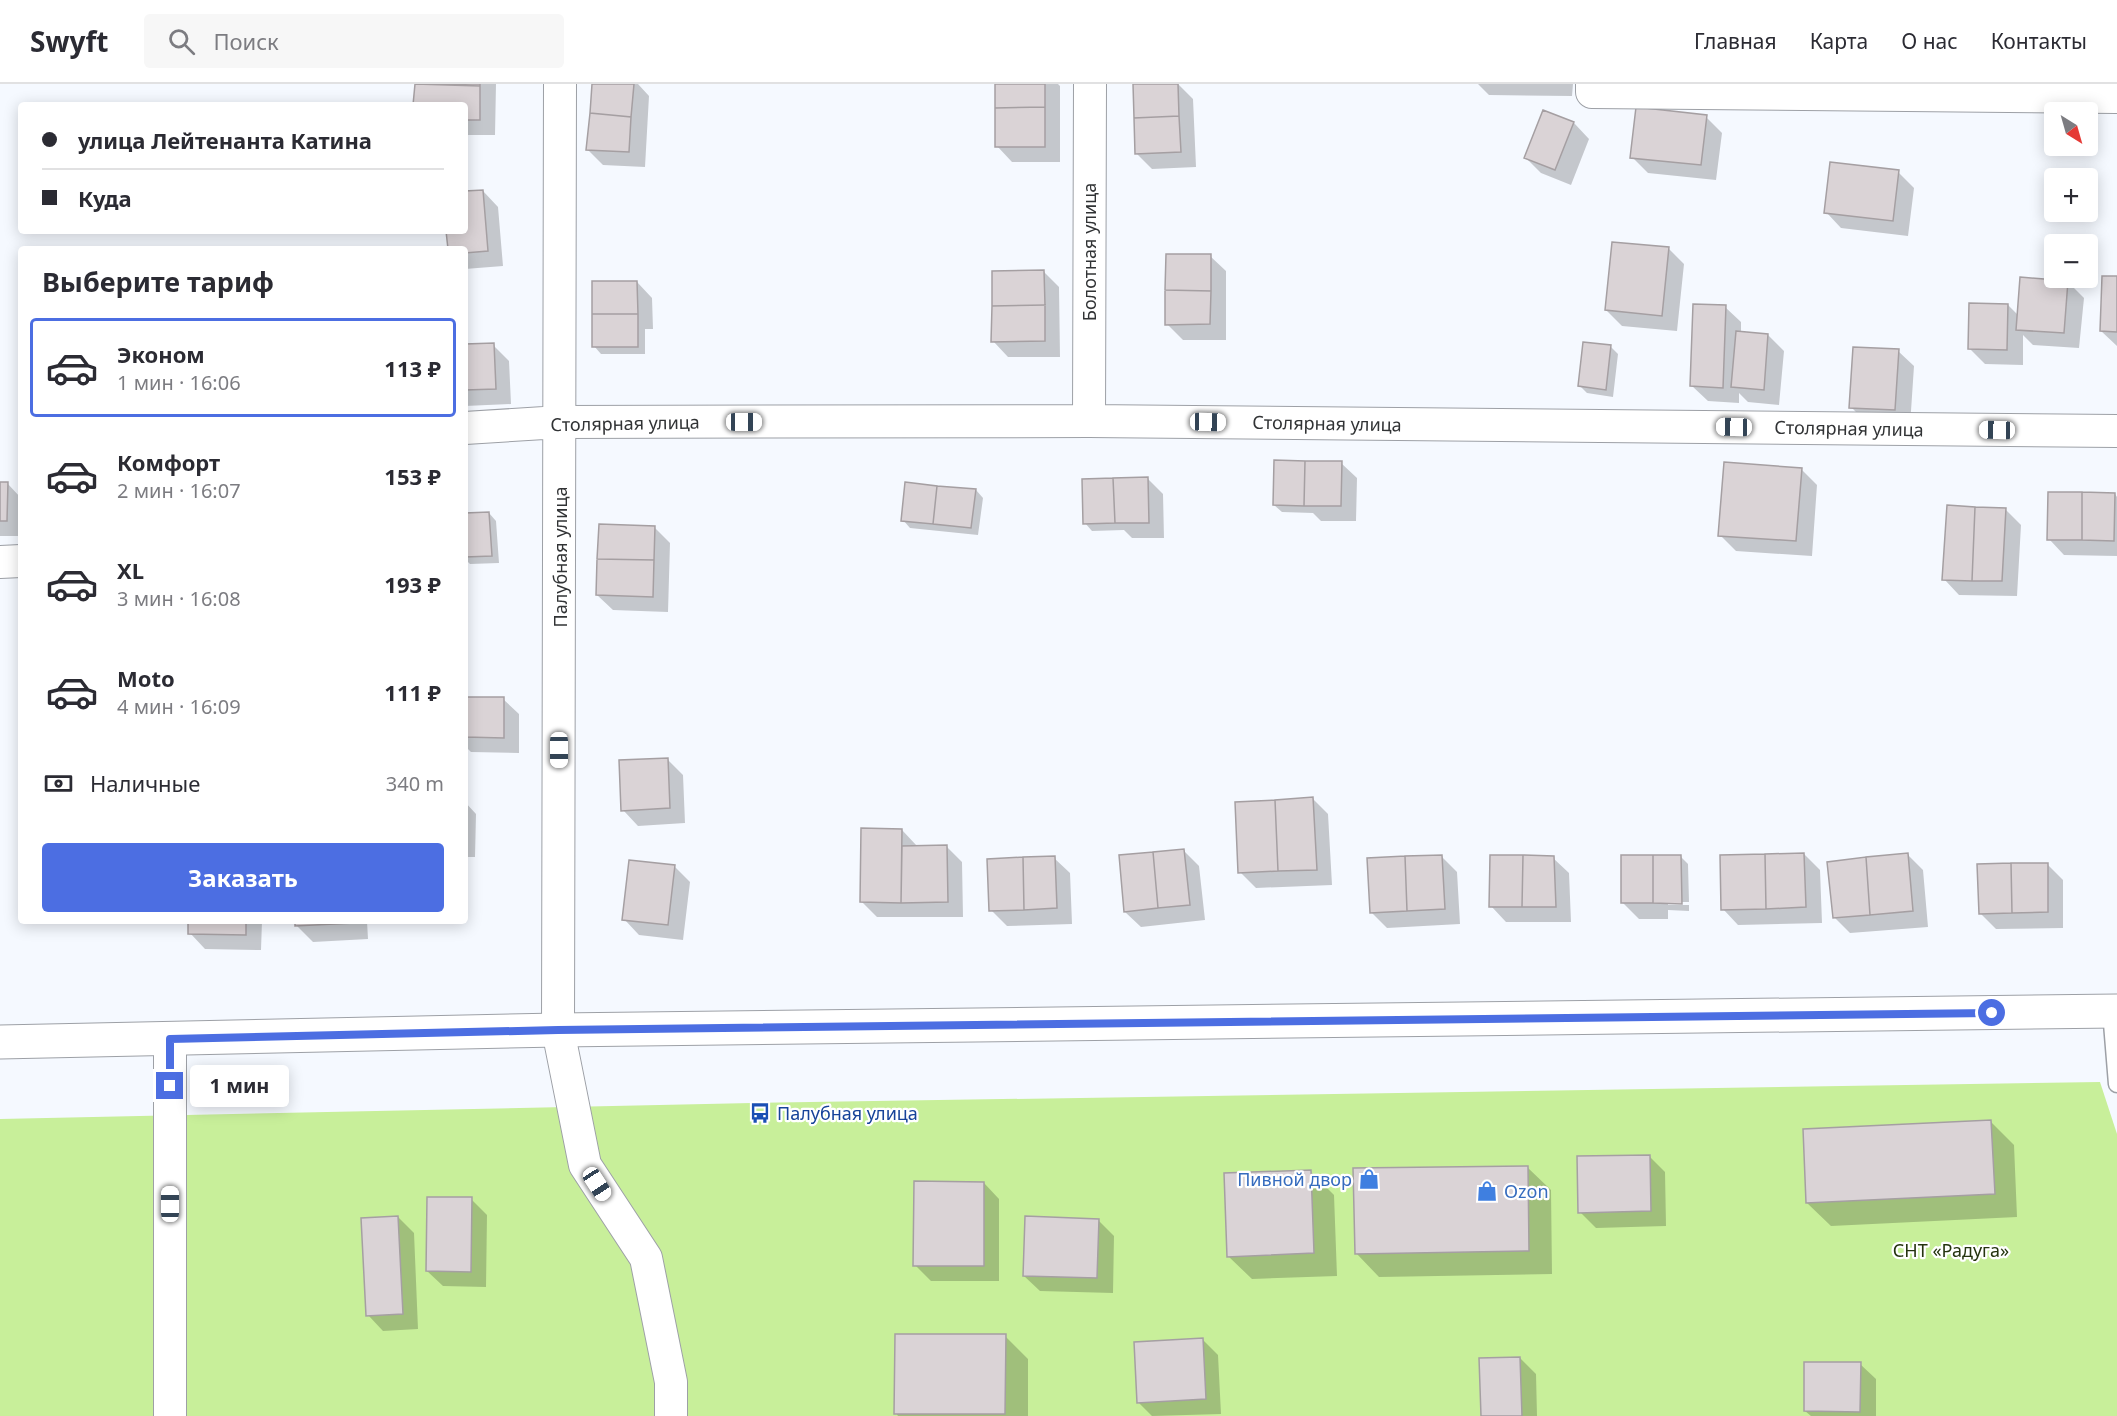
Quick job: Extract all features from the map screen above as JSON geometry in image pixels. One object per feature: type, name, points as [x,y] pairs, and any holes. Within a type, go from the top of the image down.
[{"type":"street","name":"Палубная улица","points":[[560,84],[558,1030],[585,1166],[646,1258],[671,1382],[671,1416]]},
{"type":"street","name":"Болотная улица","points":[[1089,421],[1090,84]]},
{"type":"street","points":[[1592,84],[1592,92],[1846,89],[2117,97]]},
{"type":"street","name":"Столярная улица","points":[[468,428],[560,422],[1089,421],[2117,431]]},
{"type":"street","points":[[0,562],[18,561]]},
{"type":"street","points":[[0,1042],[558,1030],[2114,1011]]},
{"type":"street","points":[[170,1039],[170,1416]]},
{"type":"lane","points":[[2114,1011],[2117,1084]]},
{"type":"green space","name":"СНТ «Радуга»","points":[[2100,1082],[2117,1134],[2117,1416],[0,1416],[0,1119],[752,1103]]},
{"type":"building","points":[[415,84],[480,86],[480,120],[468,120],[468,102],[413,102]]},
{"type":"building","points":[[419,84],[480,84],[480,86]]},
{"type":"building","points":[[592,84],[634,84],[631,117],[590,113]]},
{"type":"building","points":[[995,84],[1045,84],[1045,107],[995,108]]},
{"type":"building","points":[[1133,84],[1178,84],[1179,116],[1134,118]]},
{"type":"building","points":[[1045,107],[1045,147],[995,147],[995,108]]},
{"type":"building","points":[[1636,107],[1707,115],[1701,165],[1630,158]]},
{"type":"building","points":[[1543,110],[1574,122],[1555,170],[1524,158]]},
{"type":"building","points":[[590,113],[631,117],[629,152],[586,150]]},
{"type":"building","points":[[1179,116],[1181,152],[1135,154],[1134,118]]},
{"type":"building","points":[[1830,162],[1899,170],[1893,221],[1824,213]]},
{"type":"building","points":[[483,190],[488,251],[468,253],[468,246],[448,246],[446,234],[468,234],[468,191]]},
{"type":"building","points":[[1612,242],[1669,247],[1662,316],[1605,310]]},
{"type":"building","points":[[1166,254],[1211,254],[1211,291],[1165,290]]},
{"type":"building","points":[[1044,270],[1045,305],[992,306],[992,271]]},
{"type":"building","points":[[2102,276],[2117,276],[2117,332],[2100,331]]},
{"type":"building","points":[[2020,277],[2044,279],[2044,288],[2067,288],[2064,333],[2016,330]]},
{"type":"building","points":[[592,281],[637,281],[638,314],[592,314]]},
{"type":"building","points":[[1165,290],[1211,291],[1210,324],[1165,325]]},
{"type":"building","points":[[1969,303],[2008,304],[2007,350],[1968,349]]},
{"type":"building","points":[[1693,304],[1726,305],[1723,388],[1690,386]]},
{"type":"building","points":[[1045,305],[1045,341],[991,342],[992,306]]},
{"type":"building","points":[[592,314],[638,314],[638,347],[592,347]]},
{"type":"building","points":[[1736,331],[1768,334],[1764,390],[1731,387]]},
{"type":"building","points":[[1583,342],[1611,345],[1606,390],[1578,386]]},
{"type":"building","points":[[494,343],[496,389],[468,390],[468,344]]},
{"type":"building","points":[[1853,347],[1899,349],[1895,410],[1849,408]]},
{"type":"building","points":[[1274,460],[1305,461],[1304,506],[1273,505]]},
{"type":"building","points":[[1305,461],[1342,461],[1341,506],[1304,506]]},
{"type":"building","points":[[1724,462],[1802,468],[1796,541],[1718,536]]},
{"type":"building","points":[[1148,477],[1149,523],[1115,523],[1113,478]]},
{"type":"building","points":[[1113,478],[1115,523],[1083,524],[1082,479]]},
{"type":"building","points":[[0,482],[8,482],[7,521],[0,521]]},
{"type":"building","points":[[905,482],[937,486],[933,524],[901,521]]},
{"type":"building","points":[[937,486],[976,489],[971,528],[933,524]]},
{"type":"building","points":[[2048,492],[2082,492],[2082,540],[2047,540]]},
{"type":"building","points":[[2082,492],[2115,493],[2114,541],[2082,540]]},
{"type":"building","points":[[1947,505],[1975,507],[1972,581],[1942,580]]},
{"type":"building","points":[[1975,507],[2006,508],[2002,581],[1972,581]]},
{"type":"building","points":[[489,512],[492,556],[468,557],[468,513]]},
{"type":"building","points":[[599,524],[655,526],[654,560],[597,559]]},
{"type":"building","points":[[597,559],[654,560],[653,597],[596,595]]},
{"type":"building","points":[[468,697],[504,697],[504,738],[468,737]]},
{"type":"building","points":[[668,758],[670,808],[621,811],[619,760]]},
{"type":"building","points":[[1313,797],[1317,870],[1278,871],[1275,800]]},
{"type":"building","points":[[1275,800],[1278,871],[1238,873],[1235,802]]},
{"type":"building","points":[[861,828],[902,829],[901,903],[860,902]]},
{"type":"building","points":[[947,845],[948,902],[901,903],[902,846]]},
{"type":"building","points":[[1184,849],[1190,905],[1158,908],[1153,852]]},
{"type":"building","points":[[1153,852],[1158,908],[1124,912],[1119,855]]},
{"type":"building","points":[[1804,853],[1806,907],[1766,909],[1765,854]]},
{"type":"building","points":[[1908,853],[1913,911],[1870,915],[1866,857]]},
{"type":"building","points":[[1765,854],[1766,909],[1721,910],[1720,855]]},
{"type":"building","points":[[1442,855],[1445,909],[1407,911],[1405,856]]},
{"type":"building","points":[[1490,855],[1523,855],[1522,907],[1489,907]]},
{"type":"building","points":[[1523,855],[1554,856],[1556,907],[1522,907]]},
{"type":"building","points":[[1621,855],[1653,855],[1653,903],[1621,903]]},
{"type":"building","points":[[1653,855],[1681,855],[1682,904],[1653,903]]},
{"type":"building","points":[[1055,856],[1057,908],[1024,910],[1023,857]]},
{"type":"building","points":[[1405,856],[1407,911],[1370,913],[1367,858]]},
{"type":"building","points":[[1023,857],[1024,910],[989,911],[987,859]]},
{"type":"building","points":[[1866,857],[1870,915],[1833,918],[1827,862]]},
{"type":"building","points":[[629,860],[675,865],[668,925],[622,920]]},
{"type":"building","points":[[2011,863],[2012,913],[1979,914],[1977,864]]},
{"type":"building","points":[[2011,863],[2048,863],[2048,912],[2012,913]]},
{"type":"building","points":[[188,924],[246,924],[246,935],[188,934]]},
{"type":"building","points":[[295,924],[334,924],[295,926]]},
{"type":"building","points":[[1991,1120],[1995,1194],[1806,1203],[1803,1129]]},
{"type":"building","points":[[1650,1155],[1651,1211],[1578,1213],[1577,1156]]},
{"type":"building","points":[[1528,1166],[1529,1251],[1355,1254],[1353,1168]]},
{"type":"building","points":[[1311,1170],[1314,1253],[1227,1257],[1224,1173]]},
{"type":"building","points":[[914,1181],[984,1182],[984,1266],[913,1266]]},
{"type":"building","points":[[427,1197],[472,1197],[471,1272],[426,1271]]},
{"type":"building","points":[[398,1216],[403,1314],[366,1316],[361,1218]]},
{"type":"building","points":[[1025,1216],[1099,1219],[1097,1278],[1023,1276]]},
{"type":"building","points":[[895,1334],[1006,1334],[1005,1414],[894,1414]]},
{"type":"building","points":[[1203,1338],[1206,1399],[1137,1403],[1134,1342]]},
{"type":"building","points":[[1520,1357],[1522,1416],[1481,1416],[1479,1358]]},
{"type":"building","points":[[1804,1362],[1861,1362],[1860,1412],[1804,1411]]},
{"type":"place","name":"Палубная улица","points":[[760,1113]]},
{"type":"place","name":"Пивной двор","points":[[1369,1179]]},
{"type":"place","name":"Ozon","points":[[1487,1191]]},
{"type":"route","points":[[170,1086],[170,1039],[558,1030],[1992,1013]]}]
